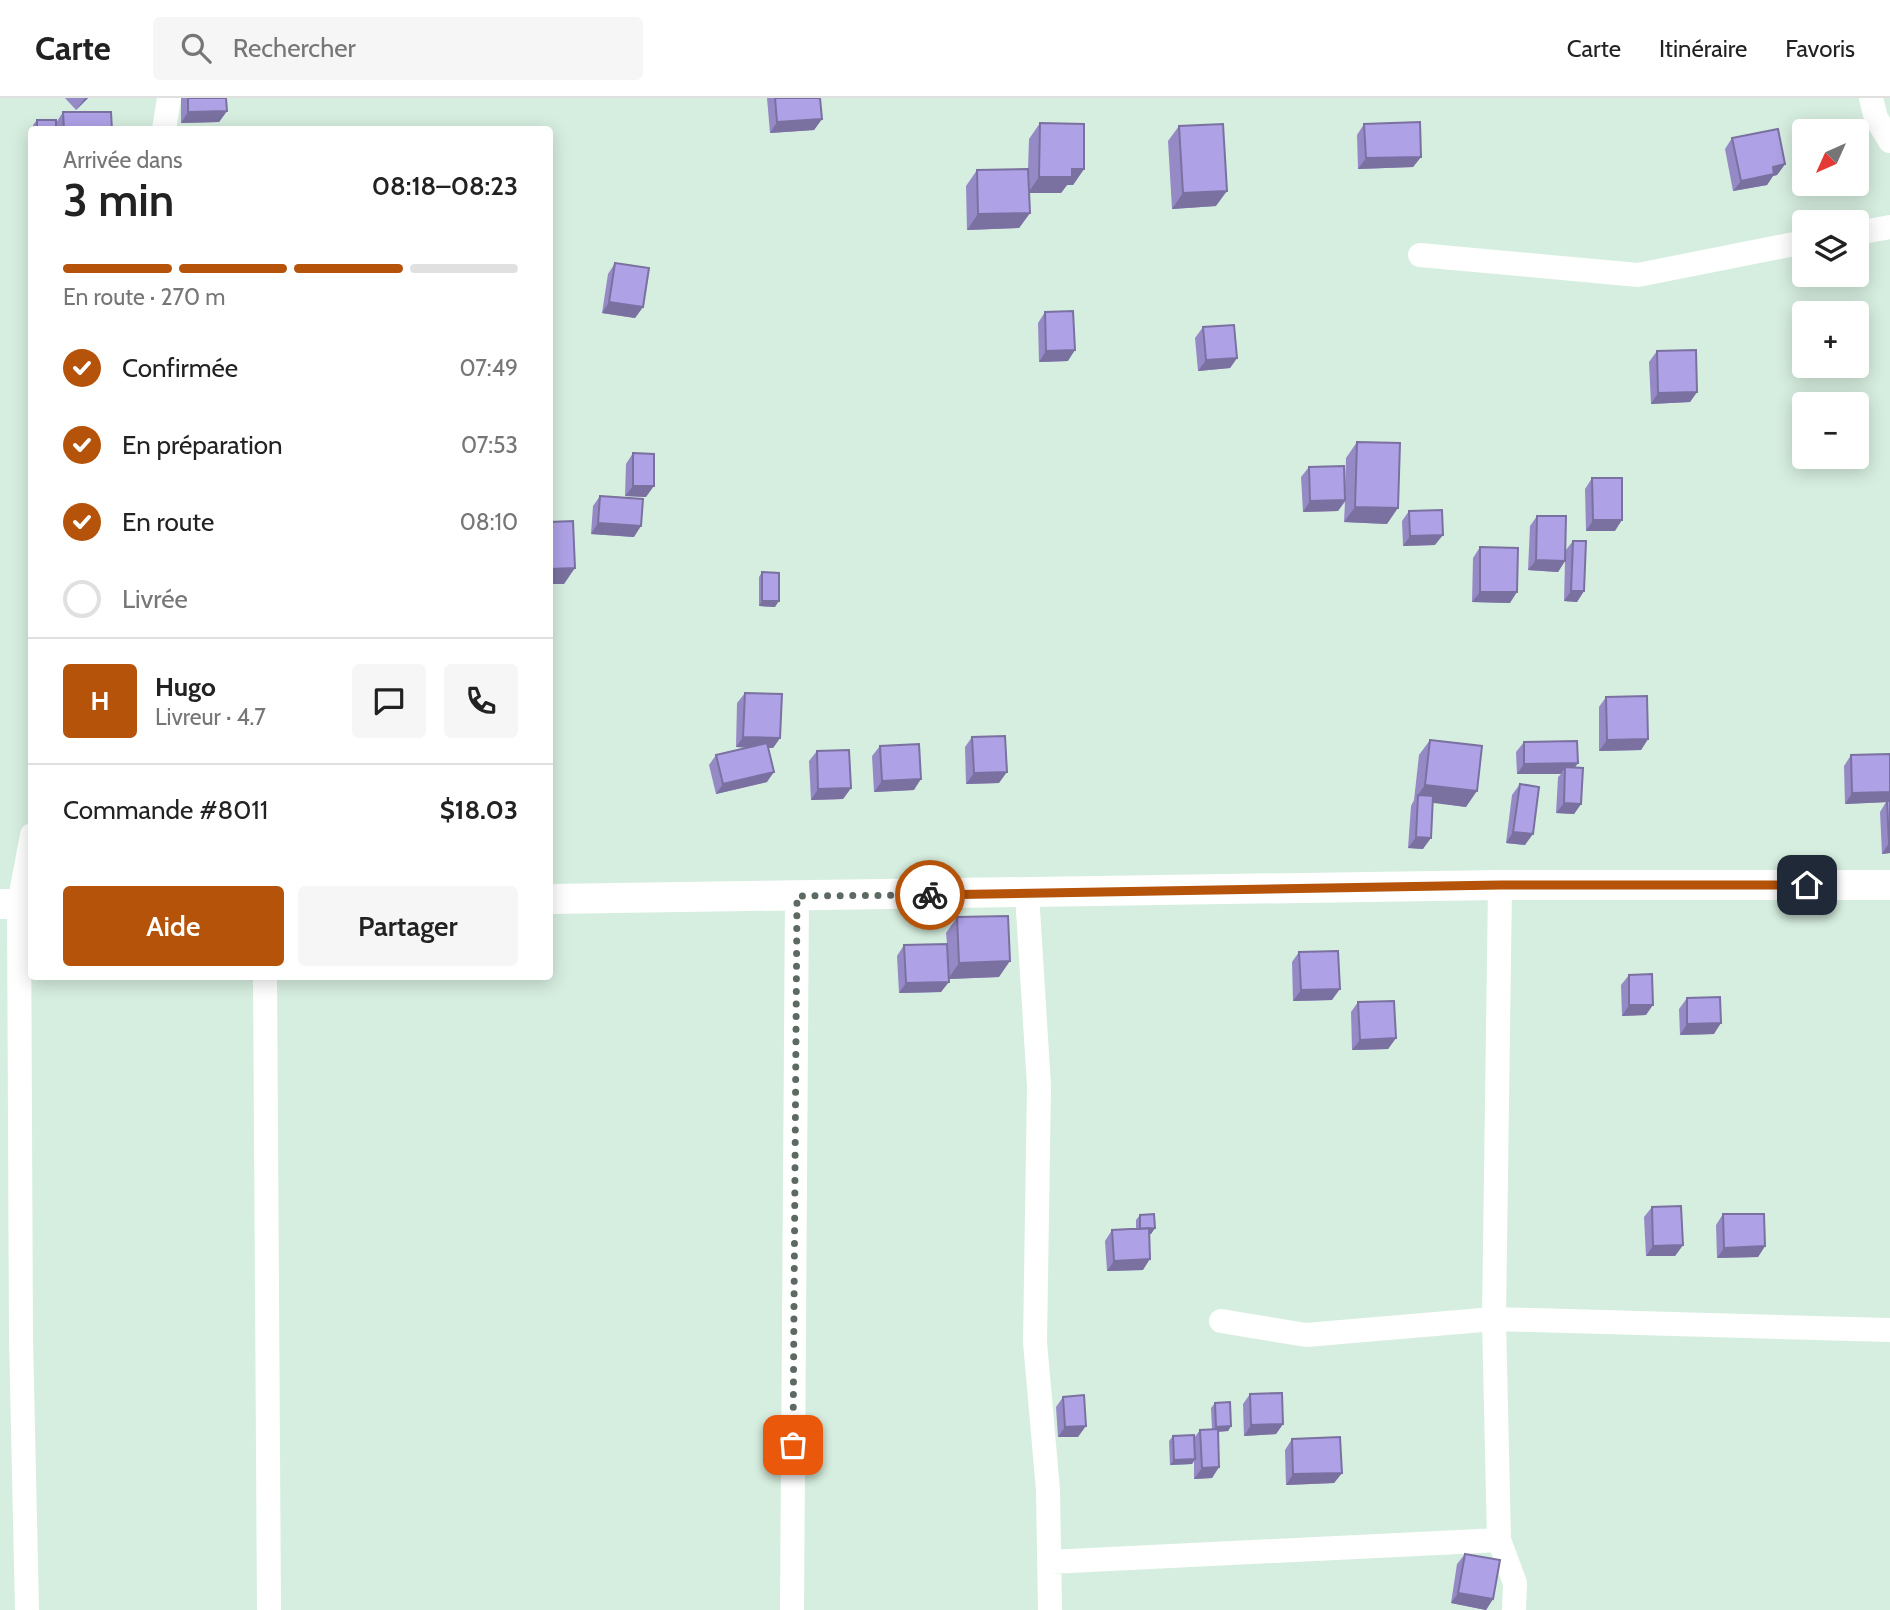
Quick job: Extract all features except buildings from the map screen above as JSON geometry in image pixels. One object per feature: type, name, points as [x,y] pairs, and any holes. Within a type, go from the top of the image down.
[{"type":"street","points":[[165,126],[169,98]]},
{"type":"street","points":[[1871,98],[1876,118],[1890,141]]},
{"type":"street","points":[[1869,231],[1890,228]]},
{"type":"street","points":[[1420,255],[1638,275],[1792,244]]},
{"type":"street","points":[[27,1610],[21,1338],[17,904],[28,853]]},
{"type":"street","points":[[1500,885],[1494,1319],[1499,1540],[1515,1583],[1514,1610]]},
{"type":"street","points":[[553,899],[1500,885],[1890,885]]},
{"type":"street","points":[[1027,894],[1039,1086],[1035,1342],[1048,1490],[1050,1610]]},
{"type":"street","points":[[792,1610],[797,896]]},
{"type":"street","points":[[265,980],[270,1610]]},
{"type":"street","points":[[1221,1321],[1306,1335],[1494,1319],[1890,1330]]},
{"type":"street","points":[[1049,1562],[1499,1540]]},
{"type":"way so far","points":[[793,1445],[797,896],[930,895]]},
{"type":"route","points":[[930,895],[1500,885],[1807,885]]}]
